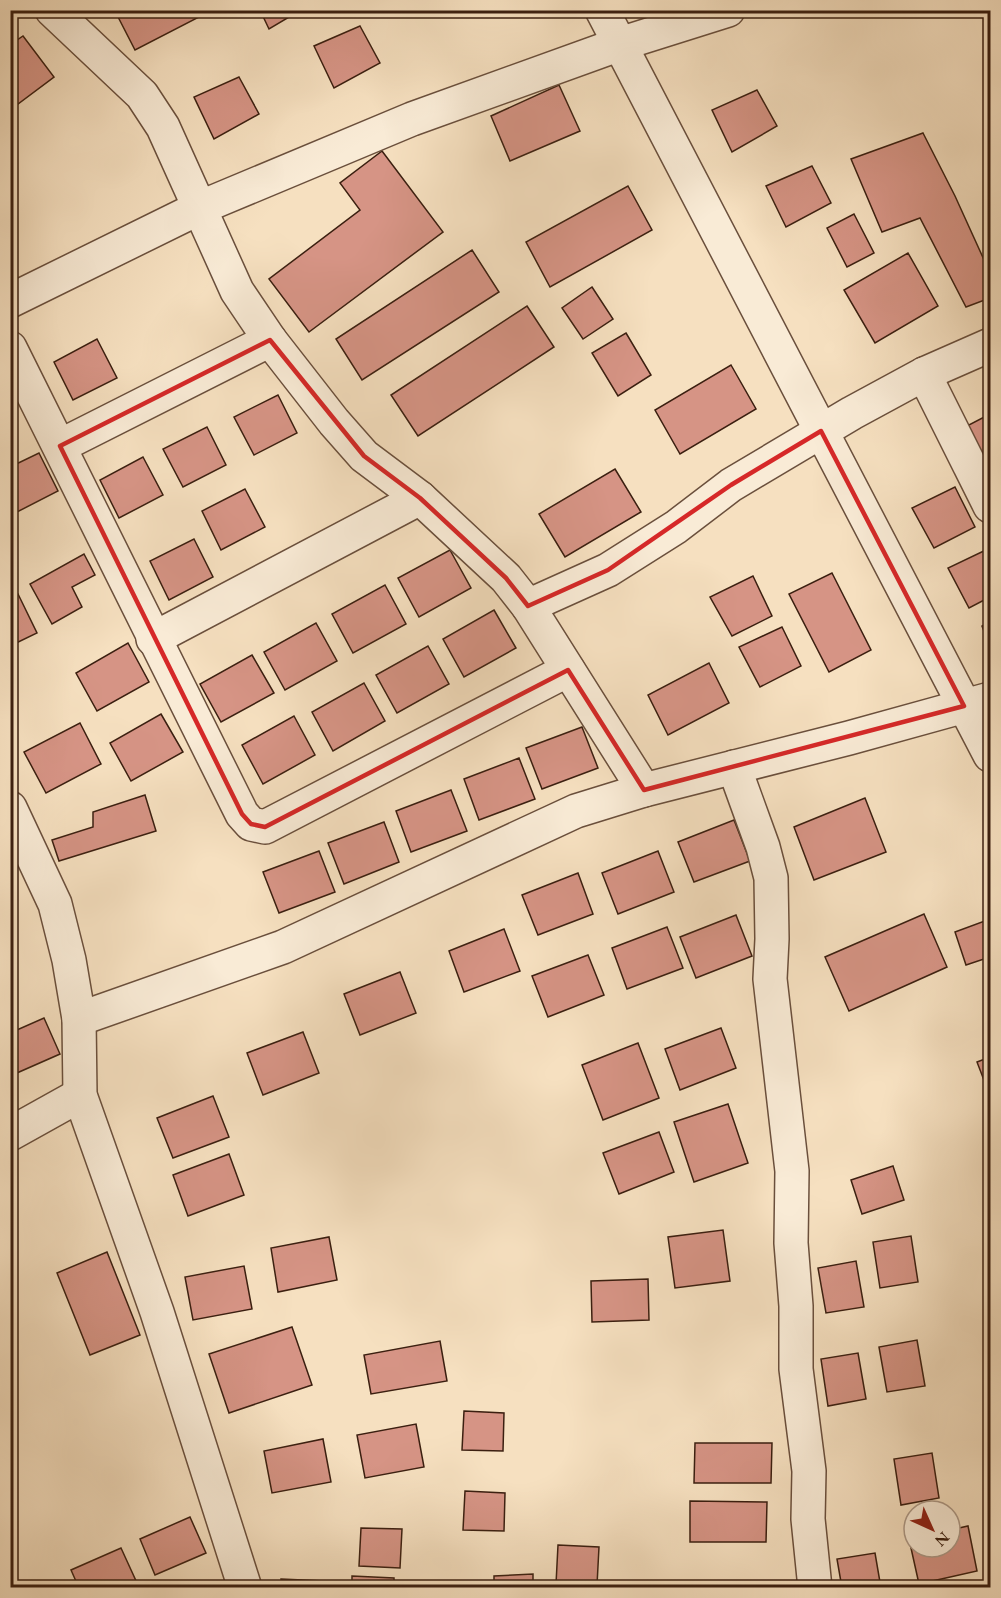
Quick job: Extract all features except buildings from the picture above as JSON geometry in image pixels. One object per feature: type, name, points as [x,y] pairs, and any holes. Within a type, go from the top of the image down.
[{"type":"street","points":[[52,10],[142,95],[163,127],[237,291],[270,340],[334,422],[364,456],[420,498],[506,578],[528,606],[644,790]]},
{"type":"street","points":[[602,10],[821,431],[977,702],[990,755]]},
{"type":"street","points":[[10,301],[199,208],[411,118],[620,44],[728,10]]},
{"type":"street","points":[[60,446],[270,340]]},
{"type":"street","points":[[528,606],[608,570],[675,527],[731,485],[821,431],[924,374],[990,345]]},
{"type":"street","points":[[10,348],[153,639],[242,814],[251,824],[265,828],[568,670]]},
{"type":"street","points":[[924,374],[990,506]]},
{"type":"street","points":[[153,639],[420,498]]},
{"type":"street","points":[[79,1019],[283,946],[576,811],[644,790],[977,702]]},
{"type":"street","points":[[734,767],[763,847],[771,879],[770,979],[792,1171],[791,1243],[796,1369],[809,1471],[808,1519],[815,1587]]},
{"type":"street","points":[[10,808],[56,904],[79,1019],[80,1095],[157,1312],[245,1587]]},
{"type":"street","points":[[10,1134],[80,1095]]},
{"type":"highlighted area","points":[[270,340],[364,456],[420,498],[506,578],[528,606],[608,570],[731,485],[821,431],[964,706],[644,790],[568,670],[265,827],[251,824],[242,814],[60,446]]}]
